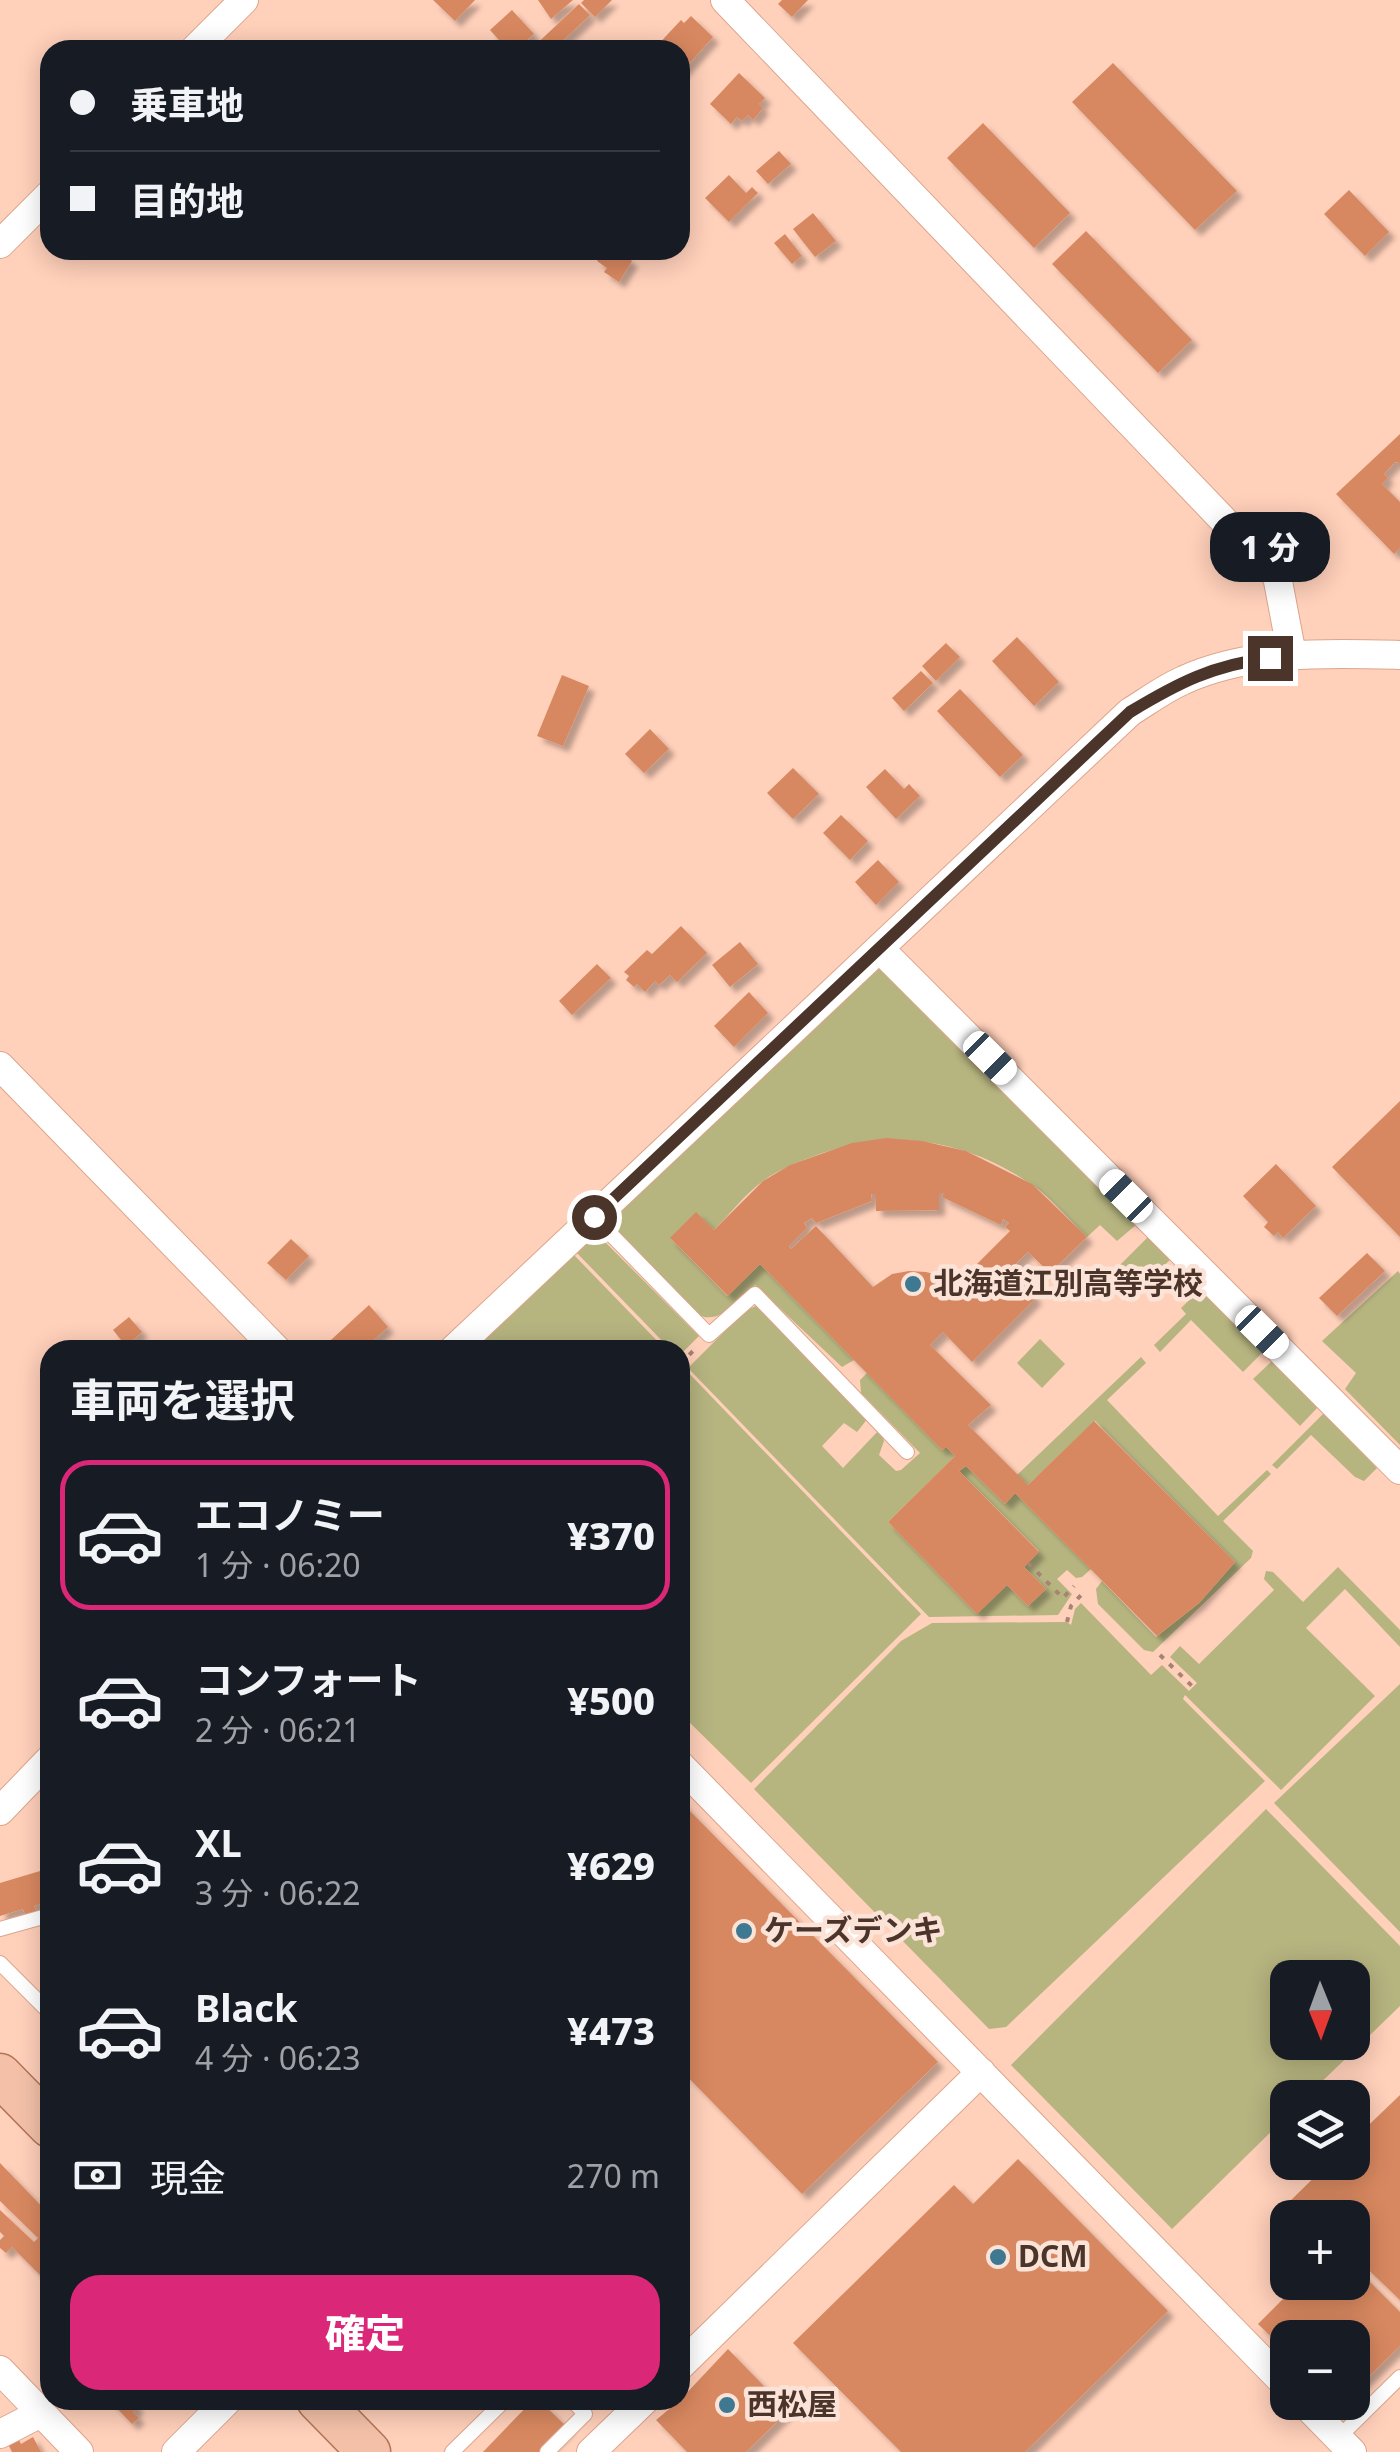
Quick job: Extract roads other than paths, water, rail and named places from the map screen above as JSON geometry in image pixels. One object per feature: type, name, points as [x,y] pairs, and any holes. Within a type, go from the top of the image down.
[{"type":"main road","points":[[0,2075],[40,2112]]},
{"type":"main road","points":[[328,2410],[369,2452]]},
{"type":"street","points":[[204,40],[244,0]]},
{"type":"street","points":[[725,0],[1277,576],[1292,655]]},
{"type":"street","points":[[0,244],[40,204]]},
{"type":"street","points":[[464,1340],[1130,712],[1185,679],[1248,661],[1292,655],[1400,655]]},
{"type":"street","points":[[880,949],[1400,1470]]},
{"type":"street","points":[[0,1066],[267,1340]]},
{"type":"street","points":[[0,1811],[40,1769]]},
{"type":"street","points":[[690,1775],[1270,2369]]},
{"type":"street","points":[[690,2356],[981,2072]]},
{"type":"street","points":[[0,2370],[79,2452]]},
{"type":"street","points":[[176,2452],[218,2410]]},
{"type":"street","points":[[591,2452],[635,2410]]},
{"type":"street","points":[[0,2434],[42,2413]]},
{"type":"street","points":[[1320,2420],[1344,2445]]},
{"type":"lane","points":[[594,1217],[709,1336],[755,1294],[907,1452]]},
{"type":"lane","points":[[0,1930],[40,1918]]},
{"type":"lane","points":[[0,1962],[40,2002]]},
{"type":"lane","points":[[1344,2445],[1400,2377]]},
{"type":"lane","points":[[458,2450],[496,2410]]},
{"type":"lane","points":[[547,2452],[586,2414],[582,2410]]},
{"type":"place","name":"北海道江別高等学校","points":[[913,1284]]},
{"type":"place","name":"ケーズデンキ","points":[[744,1931]]},
{"type":"place","name":"DCM","points":[[998,2257]]},
{"type":"place","name":"西松屋","points":[[727,2405]]}]
